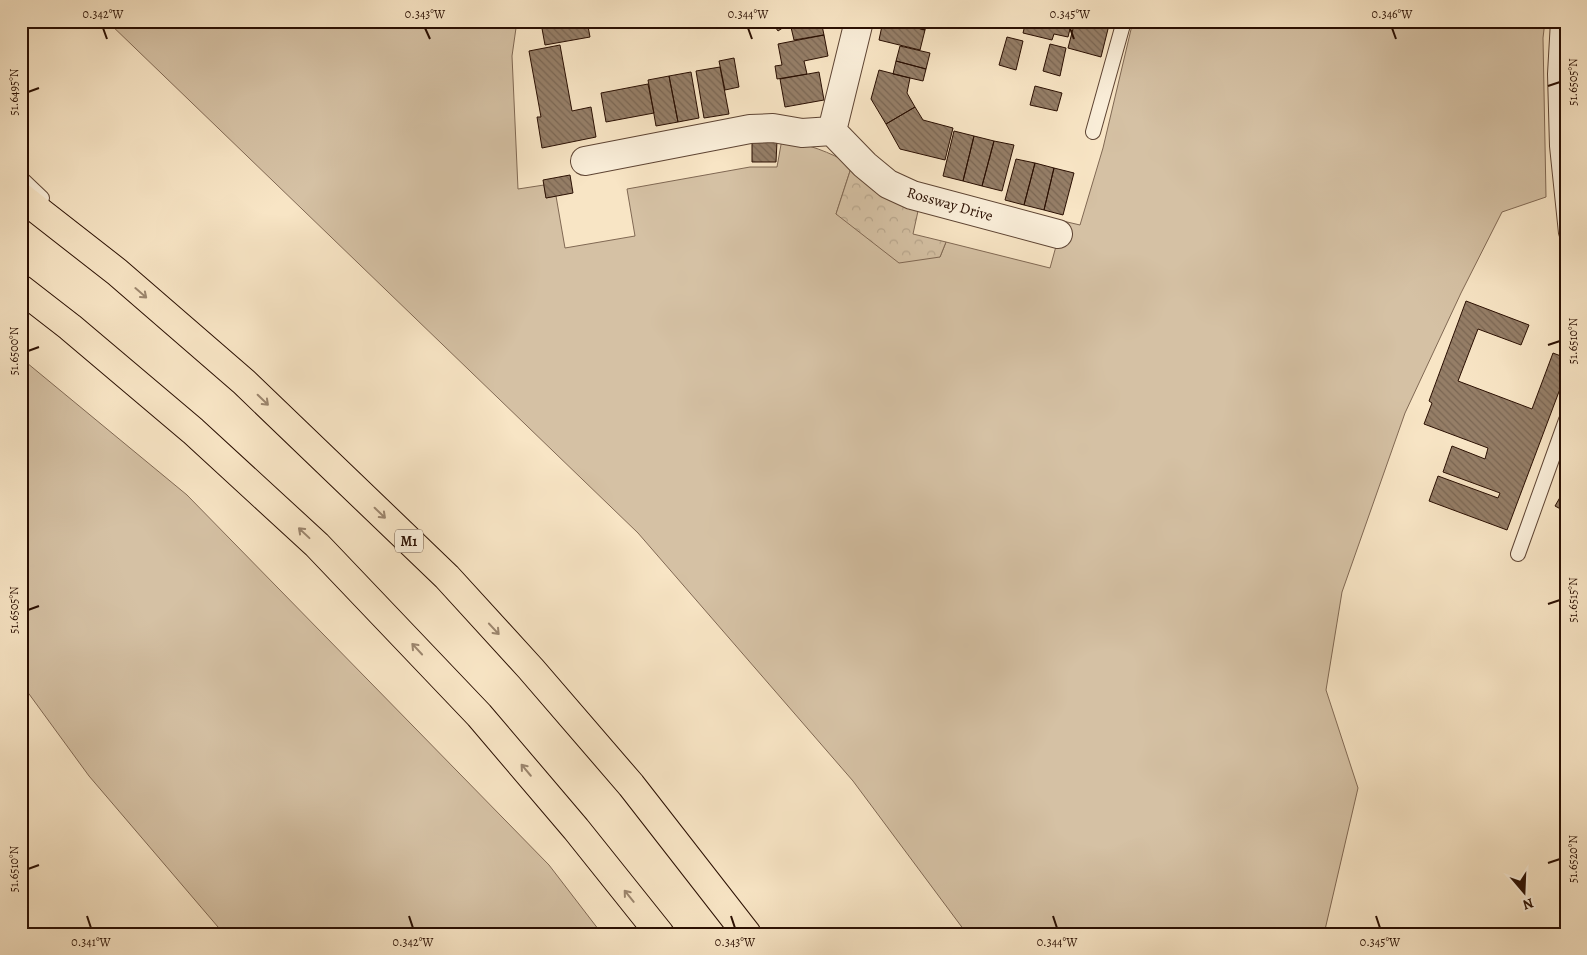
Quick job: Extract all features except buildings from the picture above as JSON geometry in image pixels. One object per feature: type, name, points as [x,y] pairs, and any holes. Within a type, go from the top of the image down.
[{"type":"highway","name":"M1","points":[[21,197],[117,272],[244,382],[447,577],[631,785],[747,934]]},
{"type":"highway","points":[[21,289],[70,327],[193,431],[317,545],[479,715],[576,829],[660,934]]},
{"type":"street","points":[[585,161],[750,129],[773,128],[802,133],[832,131],[859,21]]},
{"type":"street","name":"Rossway Drive","points":[[832,131],[865,165],[888,184],[912,195],[1058,234]]},
{"type":"lane","points":[[1092,132],[1124,21]]},
{"type":"lane","points":[[1558,21],[1555,74],[1557,146],[1566,234]]},
{"type":"lane","points":[[21,178],[117,272]]},
{"type":"lane","points":[[1518,554],[1566,420]]},
{"type":"green space","points":[[107,21],[517,21],[512,56],[518,189],[544,185],[546,198],[556,196],[565,248],[635,236],[627,189],[750,167],[777,167],[782,139],[818,149],[852,165],[836,214],[940,257],[946,242],[1050,268],[1063,221],[1080,225],[1103,148],[1133,21],[1545,21],[1543,38],[1546,197],[1502,212],[1461,293],[1405,413],[1342,592],[1326,690],[1358,788],[1324,934],[967,934],[853,781],[638,533]]},
{"type":"green space","points":[[852,165],[918,211],[913,234],[946,242],[940,257],[899,263],[836,214]]},
{"type":"green space","points":[[21,358],[187,495],[549,865],[602,934],[224,934],[89,776],[21,683]]}]
